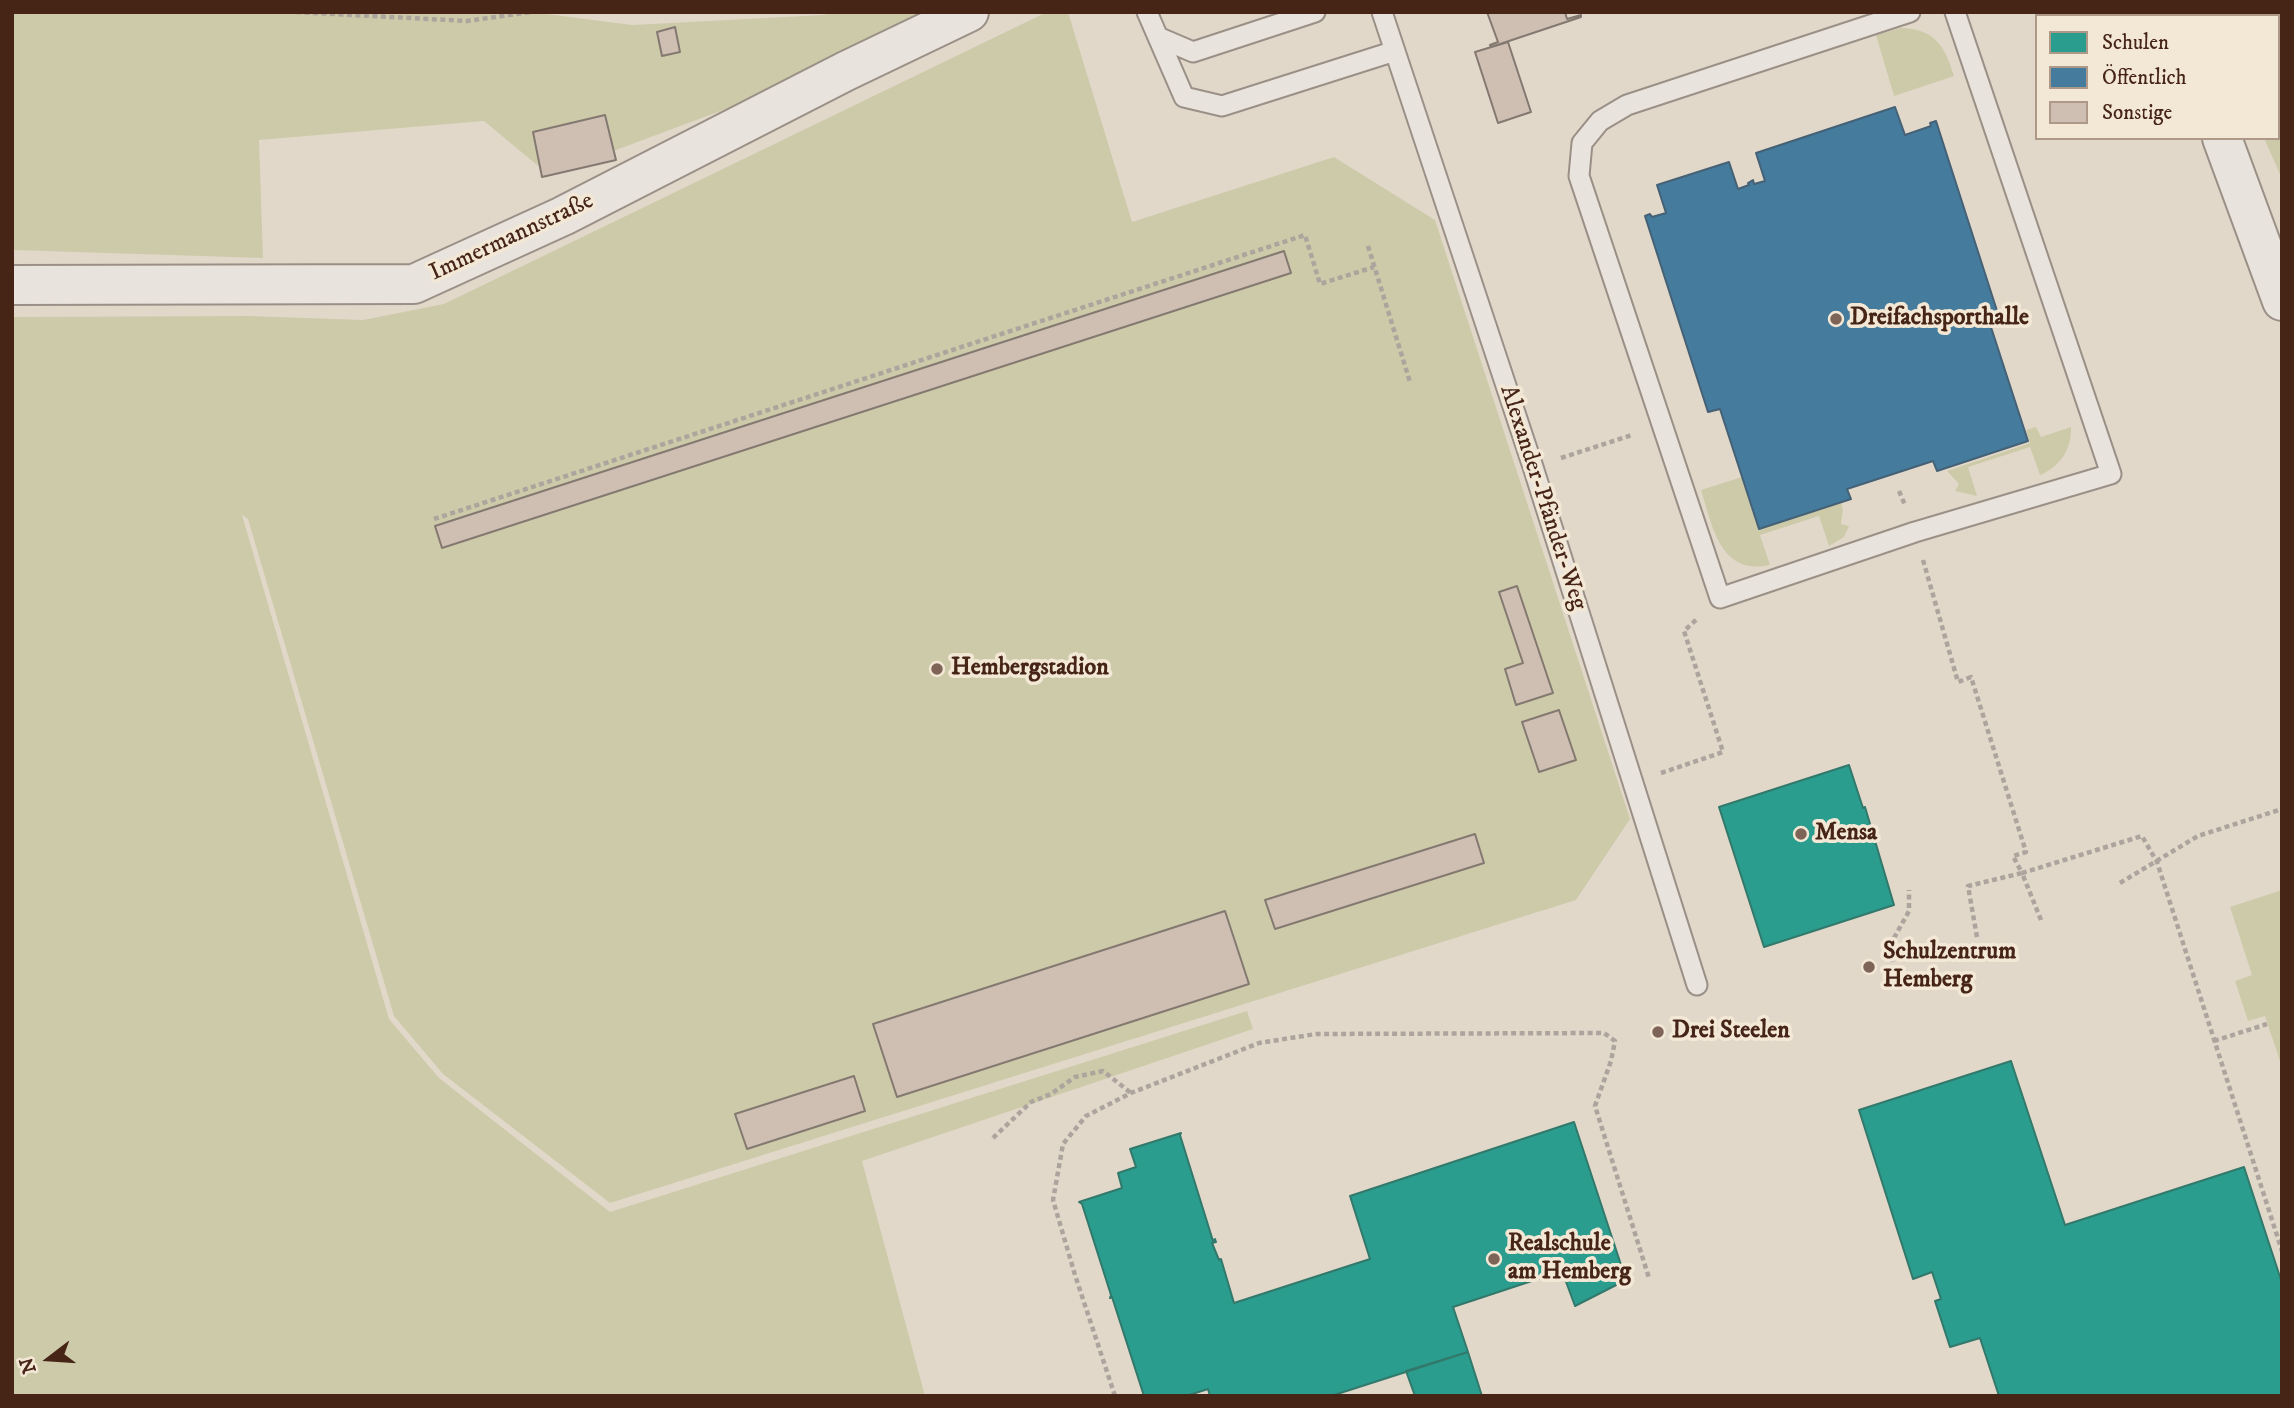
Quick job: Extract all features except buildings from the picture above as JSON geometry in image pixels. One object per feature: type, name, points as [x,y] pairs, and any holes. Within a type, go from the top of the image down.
[{"type":"street","name":"Immermannstraße","points":[[12,285],[414,284],[564,216],[846,71],[970,12]]},
{"type":"street","points":[[2223,140],[2282,301]]},
{"type":"lane","points":[[1147,12],[1184,97],[1222,106],[1395,51]]},
{"type":"lane","points":[[1158,37],[1193,52],[1315,12]]},
{"type":"lane","name":"Alexander-Pfänder-Weg","points":[[1382,12],[1533,467],[1697,985]]},
{"type":"lane","points":[[1910,12],[1627,105],[1600,121],[1582,143],[1578,176],[1720,598],[1915,532],[2111,474],[1955,12]]},
{"type":"path","points":[[296,12],[467,21],[531,12]]},
{"type":"path","points":[[434,519],[1305,235],[1320,284],[1374,267]]},
{"type":"path","points":[[1368,246],[1410,383]]},
{"type":"path","points":[[1533,467],[1661,426]]},
{"type":"path","points":[[1899,491],[1915,532],[1958,682],[1971,677],[2026,852],[2013,856],[2041,920]]},
{"type":"path","points":[[1634,782],[1723,752],[1684,631],[1720,598]]},
{"type":"path","points":[[2120,883],[2198,836],[2282,809]]},
{"type":"path","points":[[1977,937],[1968,886],[2022,873],[2142,836],[2157,862],[2282,1251]]},
{"type":"path","points":[[1892,962],[1889,947],[1909,911],[1909,890]]},
{"type":"path","points":[[2214,1041],[2267,1024]]},
{"type":"path","points":[[1115,1396],[1075,1275],[1054,1200],[1063,1144],[1086,1116],[1131,1093],[1259,1043],[1316,1034],[1604,1033],[1615,1041],[1595,1106],[1650,1278]]},
{"type":"path","points":[[993,1138],[1031,1102],[1051,1094],[1075,1077],[1103,1071],[1131,1093]]},
{"type":"shaded area","points":[[12,12],[531,12],[632,25],[838,12],[931,12],[844,65],[549,175],[484,121],[259,140],[263,258],[12,250]]},
{"type":"shaded area","points":[[1047,12],[1068,12],[1132,222],[1334,157],[1435,220],[1630,819],[1576,900],[610,1203],[443,1074],[394,1016],[248,519],[242,515],[389,1019],[439,1078],[610,1212],[1247,1011],[1253,1029],[862,1161],[925,1396],[12,1396],[12,317],[249,316],[363,320],[444,304]]},
{"type":"shaded area","points":[[2199,12],[2282,12],[2282,179],[2265,140],[2280,140],[2280,14]]},
{"type":"shaded area","points":[[1901,28],[1922,32],[1937,41],[1947,56],[1954,76],[1894,96],[1876,35]]},
{"type":"shaded area","points":[[2036,427],[2041,437],[2071,427],[2067,450],[2059,462],[2047,472],[2040,475],[2030,447],[1968,467],[1977,496],[1955,491],[1959,484],[1947,471],[2030,443],[2026,430]]},
{"type":"shaded area","points":[[1742,477],[1759,529],[1841,502],[1841,524],[1849,526],[1844,537],[1829,546],[1819,516],[1760,535],[1770,565],[1753,566],[1740,563],[1729,555],[1714,532],[1701,490]]},
{"type":"shaded area","points":[[2282,890],[2282,1067],[2265,1016],[2248,1021],[2235,981],[2252,975],[2230,907]]},
{"type":"place","name":"Dreifachsporthalle","points":[[1836,319]]},
{"type":"place","name":"Hembergstadion","points":[[937,669]]},
{"type":"place","name":"Mensa","points":[[1801,834]]},
{"type":"place","name":"Schulzentrum Hemberg","points":[[1869,967]]},
{"type":"place","name":"Drei Steelen","points":[[1658,1032]]},
{"type":"place","name":"Realschule am Hemberg","points":[[1494,1259]]}]
